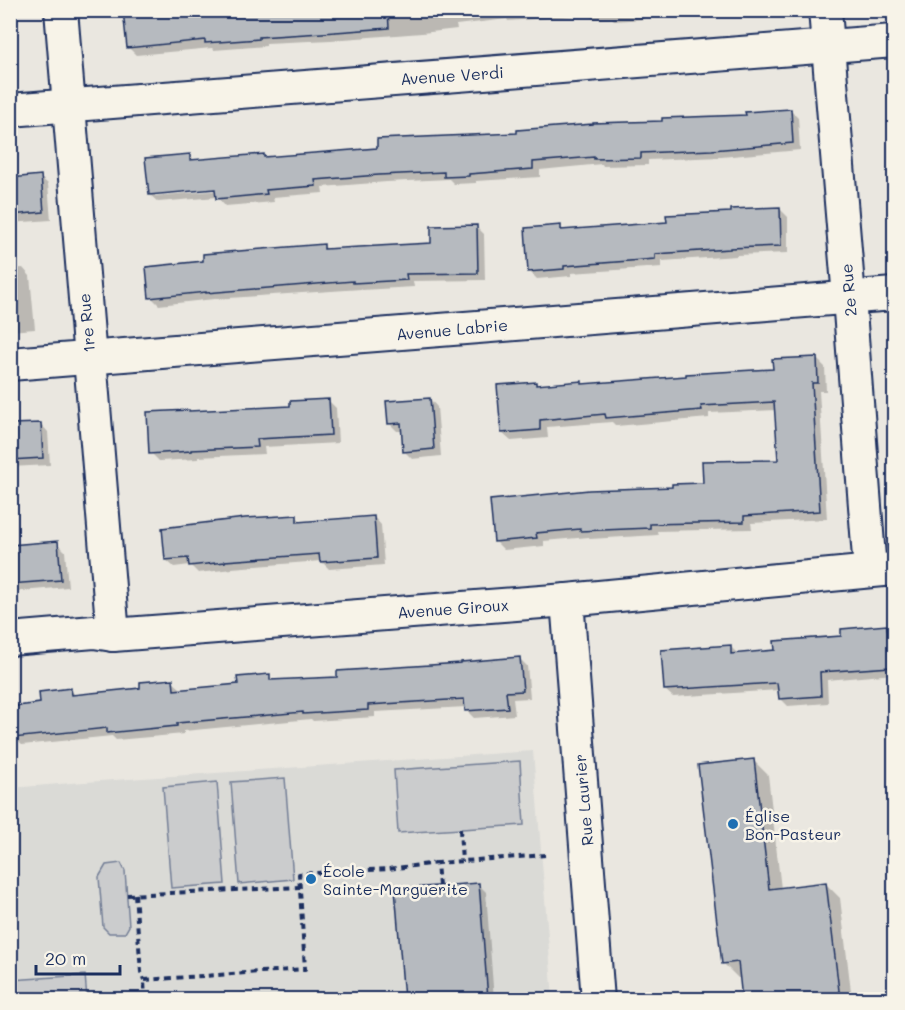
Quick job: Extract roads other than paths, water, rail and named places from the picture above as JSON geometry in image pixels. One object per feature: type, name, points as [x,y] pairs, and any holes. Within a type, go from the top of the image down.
[{"type":"street","name":"1re Rue","points":[[61,10],[113,635]]},
{"type":"street","name":"2e Rue","points":[[825,10],[849,298],[882,570]]},
{"type":"street","name":"Avenue Verdi","points":[[10,110],[894,40]]},
{"type":"street","name":"Avenue Labrie","points":[[10,364],[894,294]]},
{"type":"street","name":"Avenue Giroux","points":[[10,639],[94,632],[113,635],[567,600],[882,570]]},
{"type":"street","name":"Rue Laurier","points":[[567,600],[598,999]]},
{"type":"place","name":"Église Bon-Pasteur","points":[[733,824]]},
{"type":"place","name":"École Sainte-Marguerite","points":[[311,879]]}]
